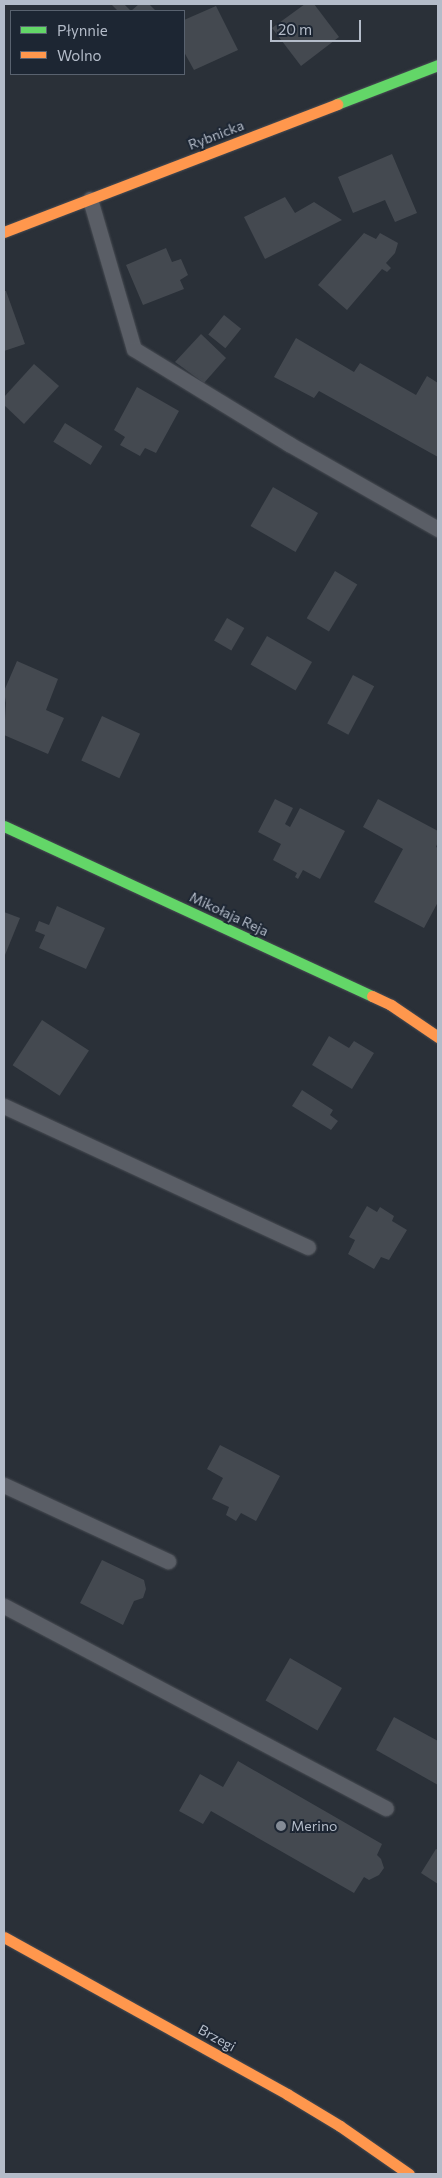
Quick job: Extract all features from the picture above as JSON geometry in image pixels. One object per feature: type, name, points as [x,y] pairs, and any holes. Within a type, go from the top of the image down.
[{"type":"street","name":"Rybnicka","points":[[4,232],[438,65]]},
{"type":"street","name":"Mikołaja Reja","points":[[4,826],[391,1005],[438,1037]]},
{"type":"street","name":"Brzegi","points":[[4,1937],[287,2094],[340,2126],[409,2174]]},
{"type":"lane","points":[[90,199],[134,349],[289,444],[438,528]]},
{"type":"lane","points":[[4,1106],[308,1247]]},
{"type":"lane","points":[[4,1485],[168,1561]]},
{"type":"lane","points":[[4,1606],[386,1808]]},
{"type":"building","points":[[111,4],[124,4],[130,10],[117,10]]},
{"type":"building","points":[[139,4],[149,4],[155,10],[132,10]]},
{"type":"building","points":[[305,4],[314,4],[339,37],[301,66],[272,28]]},
{"type":"building","points":[[216,6],[238,50],[194,70],[185,54],[185,20]]},
{"type":"building","points":[[392,154],[417,213],[395,222],[385,200],[353,213],[338,177]]},
{"type":"building","points":[[285,197],[295,213],[314,202],[342,220],[265,259],[244,217]]},
{"type":"building","points":[[364,233],[376,239],[380,233],[398,243],[395,253],[386,263],[391,268],[387,272],[382,269],[347,310],[318,285]]},
{"type":"building","points":[[166,248],[172,262],[181,259],[188,275],[180,280],[184,289],[143,305],[126,265]]},
{"type":"building","points":[[4,291],[6,291],[25,344],[4,351]]},
{"type":"building","points":[[224,315],[241,329],[225,348],[208,334]]},
{"type":"building","points":[[201,334],[226,358],[204,383],[175,362]]},
{"type":"building","points":[[296,338],[354,372],[360,363],[416,395],[427,376],[438,383],[438,457],[319,391],[314,398],[274,377]]},
{"type":"building","points":[[34,364],[59,386],[24,424],[4,405],[4,397]]},
{"type":"building","points":[[137,387],[179,411],[156,453],[145,448],[140,456],[120,445],[125,437],[114,430]]},
{"type":"building","points":[[65,423],[102,446],[91,465],[53,442]]},
{"type":"building","points":[[273,487],[318,513],[296,552],[250,526]]},
{"type":"building","points":[[335,571],[357,584],[329,632],[307,618]]},
{"type":"building","points":[[227,618],[244,628],[231,651],[214,641]]},
{"type":"building","points":[[267,636],[312,662],[296,691],[250,665]]},
{"type":"building","points":[[17,661],[58,679],[46,710],[64,718],[48,754],[4,735],[6,703],[4,691]]},
{"type":"building","points":[[353,675],[374,686],[348,735],[327,724]]},
{"type":"building","points":[[102,716],[140,734],[119,778],[81,760]]},
{"type":"building","points":[[275,799],[293,808],[285,824],[290,827],[300,808],[345,831],[320,879],[303,870],[298,879],[295,877],[297,873],[273,860],[281,844],[258,832]]},
{"type":"building","points":[[378,799],[438,831],[436,847],[438,848],[438,902],[424,928],[374,902],[403,849],[363,827]]},
{"type":"building","points":[[57,906],[105,928],[86,969],[39,948],[45,935],[35,931],[39,921],[49,925]]},
{"type":"building","points":[[4,912],[20,918],[5,955],[4,955]]},
{"type":"building","points":[[42,1020],[89,1050],[60,1096],[13,1065]]},
{"type":"building","points":[[329,1036],[349,1048],[354,1041],[374,1053],[352,1089],[312,1065]]},
{"type":"building","points":[[302,1090],[333,1110],[330,1115],[338,1121],[331,1130],[292,1106]]},
{"type":"building","points":[[367,1206],[377,1212],[380,1207],[394,1216],[392,1221],[407,1230],[389,1260],[381,1257],[374,1269],[348,1254],[355,1240],[349,1237]]},
{"type":"building","points":[[220,1445],[280,1476],[256,1521],[241,1513],[236,1521],[226,1515],[229,1507],[212,1499],[223,1478],[207,1469]]},
{"type":"building","points":[[102,1560],[144,1580],[146,1589],[143,1598],[134,1601],[123,1625],[80,1603]]},
{"type":"building","points":[[290,1658],[342,1688],[317,1730],[266,1700]]},
{"type":"building","points":[[394,1717],[438,1741],[438,1785],[376,1750]]},
{"type":"building","points":[[238,1761],[382,1844],[377,1855],[381,1859],[384,1868],[379,1875],[369,1880],[364,1877],[354,1893],[211,1811],[203,1824],[179,1811],[200,1774],[223,1787]]},
{"type":"building","points":[[436,1849],[438,1850],[438,1884],[421,1873]]},
{"type":"traffic: fast","points":[[337,104],[438,65]]},
{"type":"traffic: fast","points":[[4,826],[372,996]]},
{"type":"traffic: slow","points":[[4,232],[337,104]]},
{"type":"traffic: slow","points":[[372,996],[391,1005],[438,1037]]},
{"type":"traffic: slow","points":[[4,1937],[287,2094],[340,2126],[409,2174]]},
{"type":"place","name":"Merino","points":[[281,1826]]}]
